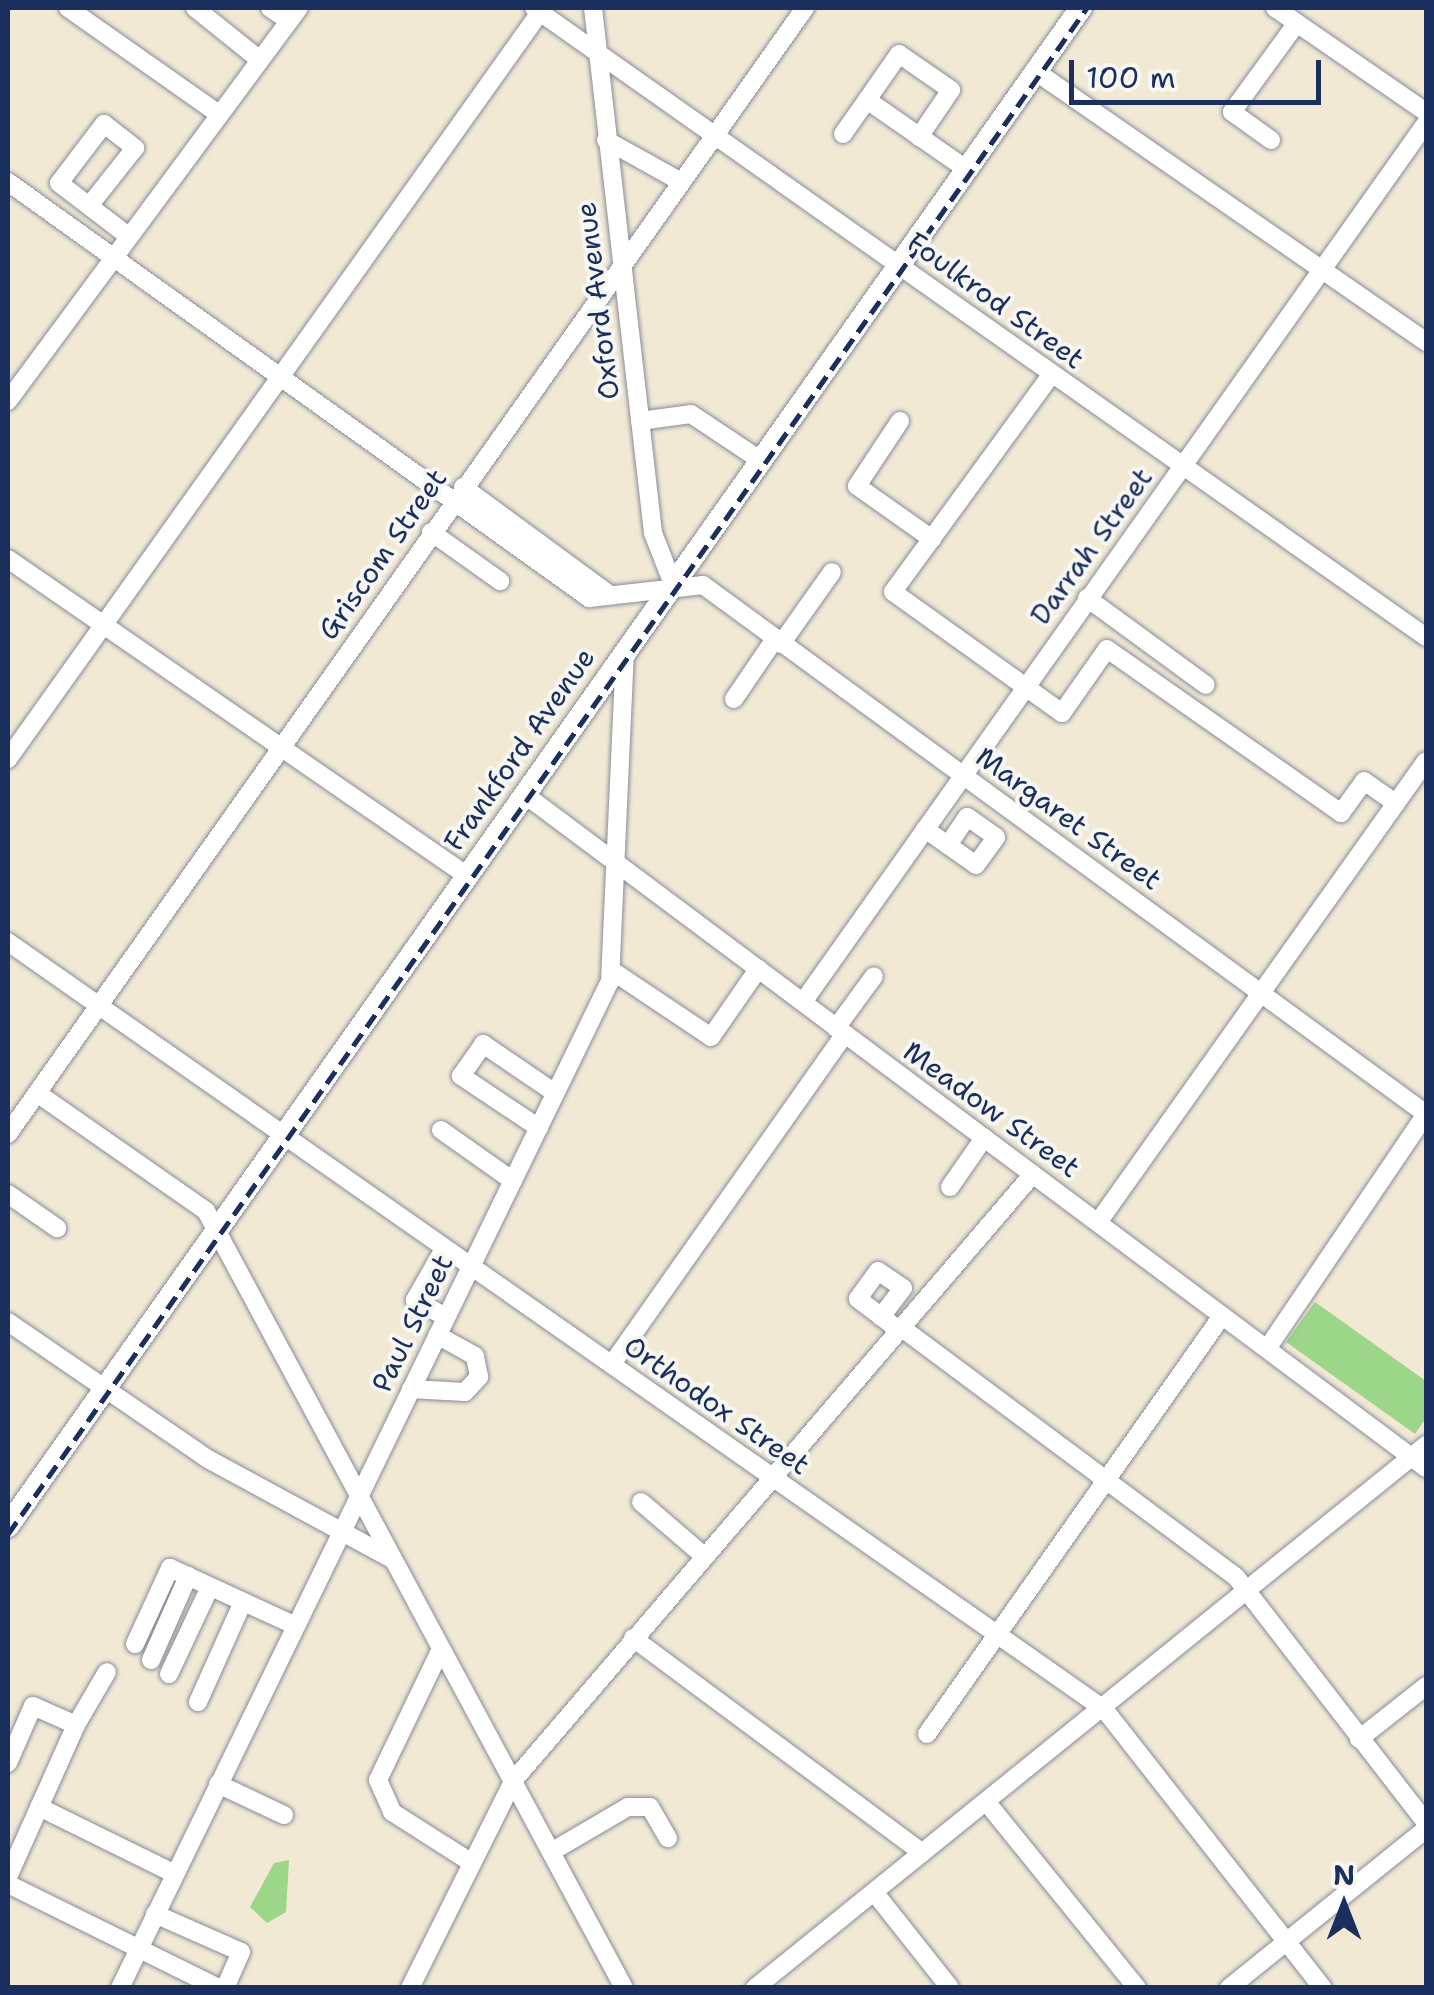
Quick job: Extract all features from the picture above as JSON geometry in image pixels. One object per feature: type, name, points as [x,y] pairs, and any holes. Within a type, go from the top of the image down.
[{"type":"main road","name":"Frankford Avenue","points":[[8,1526],[1081,8]]},
{"type":"street","points":[[68,8],[220,114]]},
{"type":"street","points":[[87,8],[194,86],[202,102]]},
{"type":"street","points":[[196,8],[260,60]]},
{"type":"street","points":[[8,401],[294,14],[270,8]]},
{"type":"street","name":"Oxford Avenue","points":[[593,8],[620,268],[657,554],[673,584]]},
{"type":"street","name":"Griscom Street","points":[[8,1134],[805,8]]},
{"type":"street","points":[[1275,8],[1426,112]]},
{"type":"street","points":[[8,759],[539,9]]},
{"type":"street","name":"Foulkrod Street","points":[[539,9],[1426,637]]},
{"type":"street","points":[[1271,140],[1232,112],[1297,23]]},
{"type":"street","points":[[843,134],[898,54],[951,90],[919,136]]},
{"type":"street","points":[[1035,71],[1426,342]]},
{"type":"street","points":[[866,100],[966,169]]},
{"type":"street","points":[[89,206],[134,148],[104,124],[58,183],[128,236]]},
{"type":"street","name":"Darrah Street","points":[[803,1002],[1426,124]]},
{"type":"street","points":[[606,140],[682,182]]},
{"type":"street","points":[[8,182],[278,376],[458,494],[588,598],[673,584]]},
{"type":"street","points":[[1051,375],[893,592],[1062,713],[1107,649],[1341,814],[1364,781],[1396,803]]},
{"type":"street","points":[[640,422],[691,414],[760,460]]},
{"type":"street","points":[[900,421],[857,486],[932,539]]},
{"type":"street","points":[[431,532],[500,581]]},
{"type":"street","points":[[8,559],[466,875]]},
{"type":"street","points":[[734,698],[832,572]]},
{"type":"street","name":"Margaret Street","points":[[673,584],[703,585],[1426,1114]]},
{"type":"street","points":[[1087,598],[1206,685]]},
{"type":"street","name":"Paul Street","points":[[120,1988],[337,1535],[556,1093],[611,970],[625,651]]},
{"type":"street","points":[[1099,1220],[1426,761]]},
{"type":"street","name":"Meadow Street","points":[[524,794],[1099,1220],[1222,1316],[1423,1458]]},
{"type":"street","points":[[925,829],[948,845]]},
{"type":"street","name":"Orthodox Street","points":[[8,942],[1104,1709],[1323,1988]]},
{"type":"street","points":[[611,970],[711,1038],[758,968]]},
{"type":"street","points":[[612,1364],[874,976]]},
{"type":"street","points":[[539,1128],[461,1076],[483,1044],[556,1093]]},
{"type":"street","points":[[37,1093],[206,1211],[624,1988]]},
{"type":"street","points":[[1268,1347],[1426,1114]]},
{"type":"street","points":[[441,1130],[513,1181]]},
{"type":"street","points":[[950,1187],[984,1138]]},
{"type":"street","points":[[410,1988],[513,1780],[1033,1174]]},
{"type":"street","points":[[8,1194],[57,1228]]},
{"type":"street","points":[[411,1389],[465,1392],[479,1376],[476,1356],[415,1300],[444,1249]]},
{"type":"street","points":[[926,1734],[1222,1316]]},
{"type":"street","points":[[881,1317],[1107,1482],[1249,1593],[1426,1826],[1228,1988]]},
{"type":"street","points":[[8,1322],[102,1389],[337,1535],[393,1560]]},
{"type":"street","points":[[755,1988],[1423,1458]]},
{"type":"street","points":[[640,1502],[704,1556]]},
{"type":"street","points":[[135,1644],[170,1568],[294,1625]]},
{"type":"street","points":[[151,1660],[188,1576]]},
{"type":"street","points":[[169,1674],[210,1586]]},
{"type":"street","points":[[198,1702],[243,1602]]},
{"type":"street","points":[[633,1638],[922,1853]]},
{"type":"street","points":[[441,1649],[378,1780],[392,1812],[472,1863]]},
{"type":"street","points":[[107,1672],[76,1725],[8,1880],[222,1988],[241,1952],[155,1914]]},
{"type":"street","points":[[1359,1740],[1426,1686]]},
{"type":"street","points":[[8,1763],[33,1706],[76,1725]]},
{"type":"street","points":[[218,1784],[284,1815]]},
{"type":"street","points":[[988,1804],[1138,1988]]},
{"type":"street","points":[[551,1852],[628,1806],[650,1806],[668,1838]]},
{"type":"street","points":[[38,1807],[175,1874]]},
{"type":"street","points":[[874,1892],[950,1988]]},
{"type":"green space","points":[[1315,1302],[1426,1381],[1426,1418],[1415,1434],[1286,1342]]},
{"type":"green space","points":[[289,1860],[286,1912],[267,1923],[250,1907],[274,1863]]},
{"type":"railway","points":[[8,1534],[1087,8]]}]
